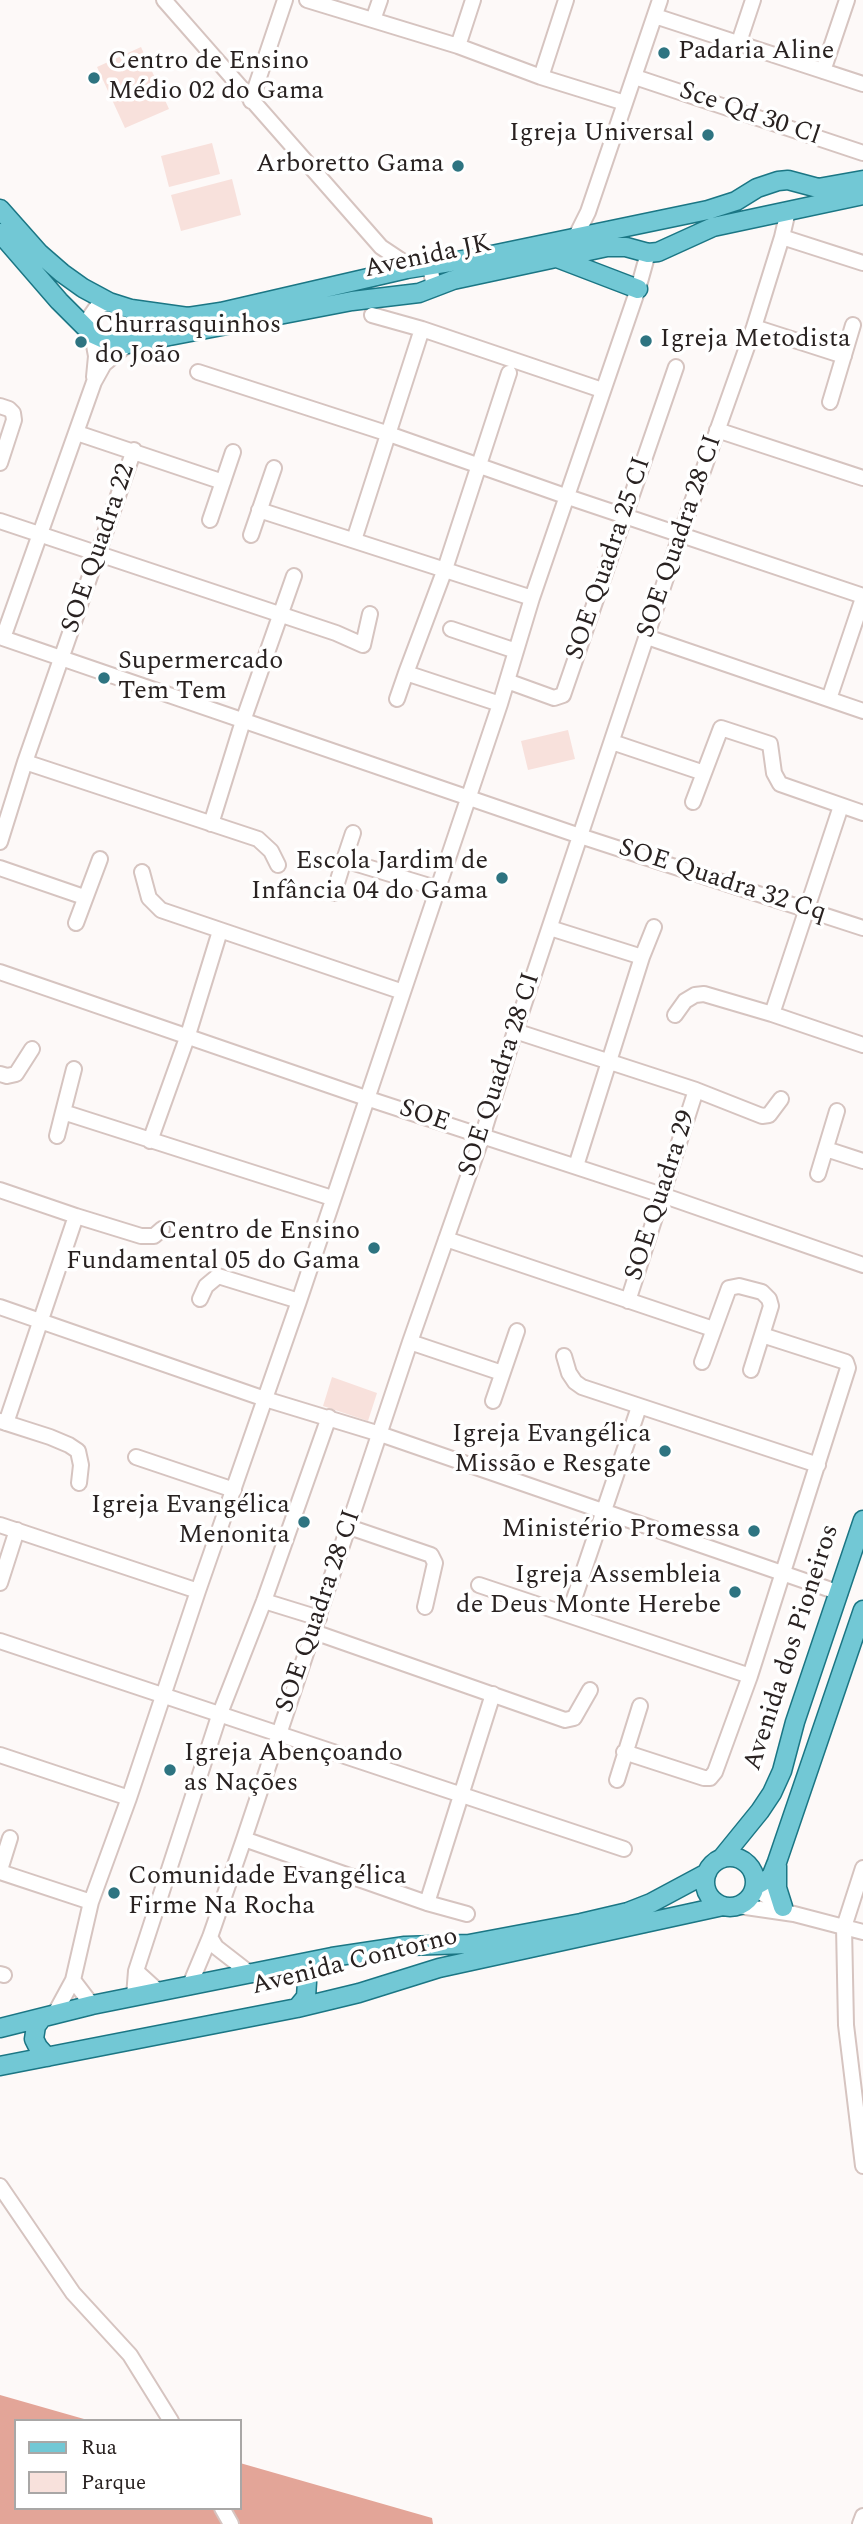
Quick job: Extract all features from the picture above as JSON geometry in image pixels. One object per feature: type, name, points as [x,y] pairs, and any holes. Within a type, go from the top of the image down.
[{"type":"main road","name":"Avenida JK","points":[[0,209],[39,253],[62,273],[109,302],[131,309],[188,317],[721,207],[768,184],[788,180],[818,188],[863,180]]},
{"type":"main road","points":[[794,209],[804,195],[797,182]]},
{"type":"main road","name":"Avenida JK","points":[[0,233],[59,301],[91,333],[113,343],[128,344],[352,301],[419,293],[453,280],[616,246],[643,252],[666,250],[713,227],[863,195]]},
{"type":"main road","points":[[636,226],[631,237],[632,244],[643,252]]},
{"type":"main road","points":[[557,258],[638,289]]},
{"type":"main road","name":"Avenida dos Pioneiros","points":[[722,1859],[772,1793],[782,1771],[795,1722],[863,1520]]},
{"type":"main road","name":"Avenida dos Pioneiros","points":[[755,1887],[771,1877],[777,1862],[863,1610]]},
{"type":"main road","points":[[795,1722],[806,1732],[823,1731]]},
{"type":"main road","points":[[736,1858],[749,1865],[755,1887],[749,1899],[731,1906],[715,1902],[706,1889],[710,1867],[722,1859],[736,1858]]},
{"type":"main road","points":[[777,1862],[777,1888],[788,1911]]},
{"type":"main road","name":"Avenida Contorno","points":[[0,2028],[134,1996],[252,1975],[332,1957],[405,1946],[469,1944],[628,1912],[651,1903],[707,1873]]},
{"type":"main road","name":"Avenida Contorno","points":[[0,2066],[297,2008],[359,1993],[439,1968],[731,1906]]},
{"type":"main road","points":[[289,1967],[307,1982],[306,1997],[297,2008]]},
{"type":"main road","points":[[47,2057],[34,2039],[36,2026],[48,2017]]},
{"type":"street","points":[[164,0],[381,247],[405,263],[431,271],[433,277],[430,288]]},
{"type":"street","points":[[251,101],[285,0]]},
{"type":"street","points":[[307,0],[458,46],[541,77],[625,103]]},
{"type":"street","points":[[373,20],[380,0]]},
{"type":"street","points":[[458,46],[473,0]]},
{"type":"street","points":[[541,77],[566,0]]},
{"type":"street","points":[[576,236],[588,212],[660,0]]},
{"type":"street","points":[[739,42],[753,0]]},
{"type":"street","points":[[823,71],[847,0]]},
{"type":"street","points":[[655,16],[863,84]]},
{"type":"street","name":"Sce Qd 30 Cl","points":[[635,77],[863,153]]},
{"type":"street","name":"SOE Quadra 28 CI","points":[[188,1987],[210,1937],[244,1839],[410,1342],[482,1137],[681,534],[754,327],[782,237],[794,209]]},
{"type":"street","points":[[588,212],[598,232]]},
{"type":"street","points":[[782,237],[863,263]]},
{"type":"street","points":[[381,247],[389,264],[389,283],[395,295]]},
{"type":"street","points":[[48,2017],[73,1980],[91,1902],[130,1798],[500,704],[532,598],[638,289],[643,252]]},
{"type":"street","points":[[94,382],[96,356],[89,324],[91,313],[100,305],[109,302]]},
{"type":"street","points":[[131,309],[136,320],[136,333],[128,344],[104,364],[94,382],[2,637],[580,836]]},
{"type":"street","points":[[372,315],[422,329],[602,390]]},
{"type":"street","points":[[830,402],[853,325]]},
{"type":"street","points":[[754,327],[844,356]]},
{"type":"street","points":[[354,540],[386,433],[422,329]]},
{"type":"street","name":"SOE Quadra 25 CI","points":[[507,681],[554,698],[563,695],[676,367]]},
{"type":"street","points":[[198,372],[386,433],[863,597],[829,699]]},
{"type":"street","points":[[397,699],[445,569],[509,373]]},
{"type":"street","points":[[0,406],[13,413],[14,420],[0,463]]},
{"type":"street","points":[[717,430],[863,478]]},
{"type":"street","points":[[76,433],[134,450]]},
{"type":"street","name":"SOE Quadra 22","points":[[0,842],[25,761],[134,450],[223,482]]},
{"type":"street","points":[[210,520],[233,452]]},
{"type":"street","points":[[251,535],[274,468]]},
{"type":"street","points":[[259,510],[532,598]]},
{"type":"street","points":[[0,521],[363,645],[370,614]]},
{"type":"street","points":[[211,824],[243,721],[294,576]]},
{"type":"street","points":[[450,629],[516,650]]},
{"type":"street","points":[[647,637],[863,711]]},
{"type":"street","points":[[406,673],[500,704]]},
{"type":"street","points":[[693,802],[720,728],[770,744],[774,772],[780,784],[863,813]]},
{"type":"street","points":[[612,742],[704,773]]},
{"type":"street","points":[[25,761],[258,839],[271,851],[278,865]]},
{"type":"street","points":[[772,1014],[841,806]]},
{"type":"street","points":[[334,893],[353,832]]},
{"type":"street","name":"SOE Quadra 32 Cq","points":[[580,836],[863,928]]},
{"type":"street","points":[[76,923],[100,859]]},
{"type":"street","points":[[344,860],[436,888]]},
{"type":"street","points":[[0,868],[84,897]]},
{"type":"street","points":[[142,872],[144,887],[153,904],[161,910],[402,992]]},
{"type":"street","points":[[576,1166],[607,1061],[654,927]]},
{"type":"street","points":[[550,928],[642,957]]},
{"type":"street","points":[[150,1141],[188,1035],[220,931]]},
{"type":"street","name":"SOE","points":[[0,972],[863,1265]]},
{"type":"street","points":[[675,1015],[685,1001],[695,995],[704,994],[863,1045]]},
{"type":"street","name":"SOE Quadra 29","points":[[515,1031],[696,1090],[762,1116],[769,1115],[781,1099]]},
{"type":"street","points":[[0,1074],[16,1074],[32,1049]]},
{"type":"street","points":[[57,1136],[74,1069]]},
{"type":"street","name":"SOE Quadra 29","points":[[628,1301],[696,1090]]},
{"type":"street","points":[[818,1174],[837,1111]]},
{"type":"street","points":[[63,1112],[332,1198]]},
{"type":"street","points":[[825,1149],[863,1161]]},
{"type":"street","points":[[0,1190],[141,1236],[154,1236],[162,1229]]},
{"type":"street","points":[[76,1216],[3,1422],[50,1437],[78,1451],[81,1465],[79,1483]]},
{"type":"street","points":[[446,1239],[713,1329]]},
{"type":"street","points":[[200,1299],[206,1286],[218,1276],[299,1301]]},
{"type":"street","points":[[702,1362],[729,1288],[739,1286],[762,1292],[769,1299],[771,1306],[751,1370]]},
{"type":"street","points":[[0,1307],[265,1399],[380,1434],[783,1572],[839,1594]]},
{"type":"street","points":[[492,1401],[517,1331]]},
{"type":"street","points":[[624,1752],[710,1778],[715,1772],[750,1676],[848,1365],[846,1362],[762,1335]]},
{"type":"street","points":[[410,1342],[502,1373]]},
{"type":"street","points":[[564,1356],[569,1373],[575,1382],[583,1387],[818,1465]]},
{"type":"street","points":[[569,1614],[639,1407]]},
{"type":"street","points":[[134,1996],[136,1970],[219,1716],[264,1601],[329,1417]]},
{"type":"street","points":[[136,1457],[234,1490]]},
{"type":"street","points":[[0,1525],[198,1591]]},
{"type":"street","points":[[349,1527],[431,1555],[435,1563],[425,1606]]},
{"type":"street","points":[[0,1583],[17,1531]]},
{"type":"street","points":[[479,1585],[750,1676]]},
{"type":"street","points":[[264,1601],[316,1625],[565,1720],[574,1718],[590,1690]]},
{"type":"street","points":[[0,1641],[624,1849]]},
{"type":"street","points":[[427,1903],[493,1694]]},
{"type":"street","points":[[617,1780],[640,1706]]},
{"type":"street","points":[[0,1755],[130,1798]]},
{"type":"street","points":[[10,1838],[0,1871],[91,1902]]},
{"type":"street","points":[[244,1839],[427,1903],[467,1914]]},
{"type":"street","points":[[863,1868],[844,1927],[846,2025],[863,2166]]},
{"type":"street","points":[[755,1887],[788,1911]]},
{"type":"street","points":[[731,1906],[788,1911],[863,1932]]},
{"type":"street","points":[[210,1937],[216,1947],[252,1975]]},
{"type":"street","points":[[136,1970],[158,1991]]},
{"type":"street","points":[[73,1980],[92,2005]]},
{"type":"street","points":[[0,2186],[73,2293],[130,2355],[170,2419]]},
{"type":"street","points":[[860,2524],[863,2515]]},
{"type":"green space","points":[[141,47],[169,109],[125,128],[97,67]]},
{"type":"green space","points":[[212,143],[220,174],[169,187],[161,156]]},
{"type":"green space","points":[[232,179],[241,215],[181,231],[171,195]]},
{"type":"green space","points":[[568,730],[575,759],[528,770],[521,741]]},
{"type":"green space","points":[[332,1377],[377,1393],[368,1421],[323,1406]]},
{"type":"shaded area","points":[[0,2395],[84,2419],[14,2419],[14,2510],[242,2510],[242,2464],[432,2518],[433,2524],[0,2524]]},
{"type":"place","name":"Padaria Aline","points":[[664,53]]},
{"type":"place","name":"Centro de Ensino Médio 02 do Gama","points":[[94,78]]},
{"type":"place","name":"Igreja Universal","points":[[708,135]]},
{"type":"place","name":"Arboretto Gama","points":[[458,166]]},
{"type":"place","name":"Igreja Metodista","points":[[646,341]]},
{"type":"place","name":"Churrasquinhos do João","points":[[81,342]]},
{"type":"place","name":"Supermercado Tem Tem","points":[[104,678]]},
{"type":"place","name":"Escola Jardim de Infância 04 do Gama","points":[[502,878]]},
{"type":"place","name":"Centro de Ensino Fundamental 05 do Gama","points":[[374,1248]]},
{"type":"place","name":"Igreja Evangélica Missão e Resgate","points":[[665,1451]]},
{"type":"place","name":"Igreja Evangélica Menonita","points":[[304,1522]]},
{"type":"place","name":"Ministério Promessa","points":[[754,1531]]},
{"type":"place","name":"Igreja Assembleia de Deus Monte Herebe","points":[[735,1592]]},
{"type":"place","name":"Igreja Abençoando as Nações","points":[[170,1770]]},
{"type":"place","name":"Comunidade Evangélica Firme Na Rocha","points":[[114,1893]]}]
